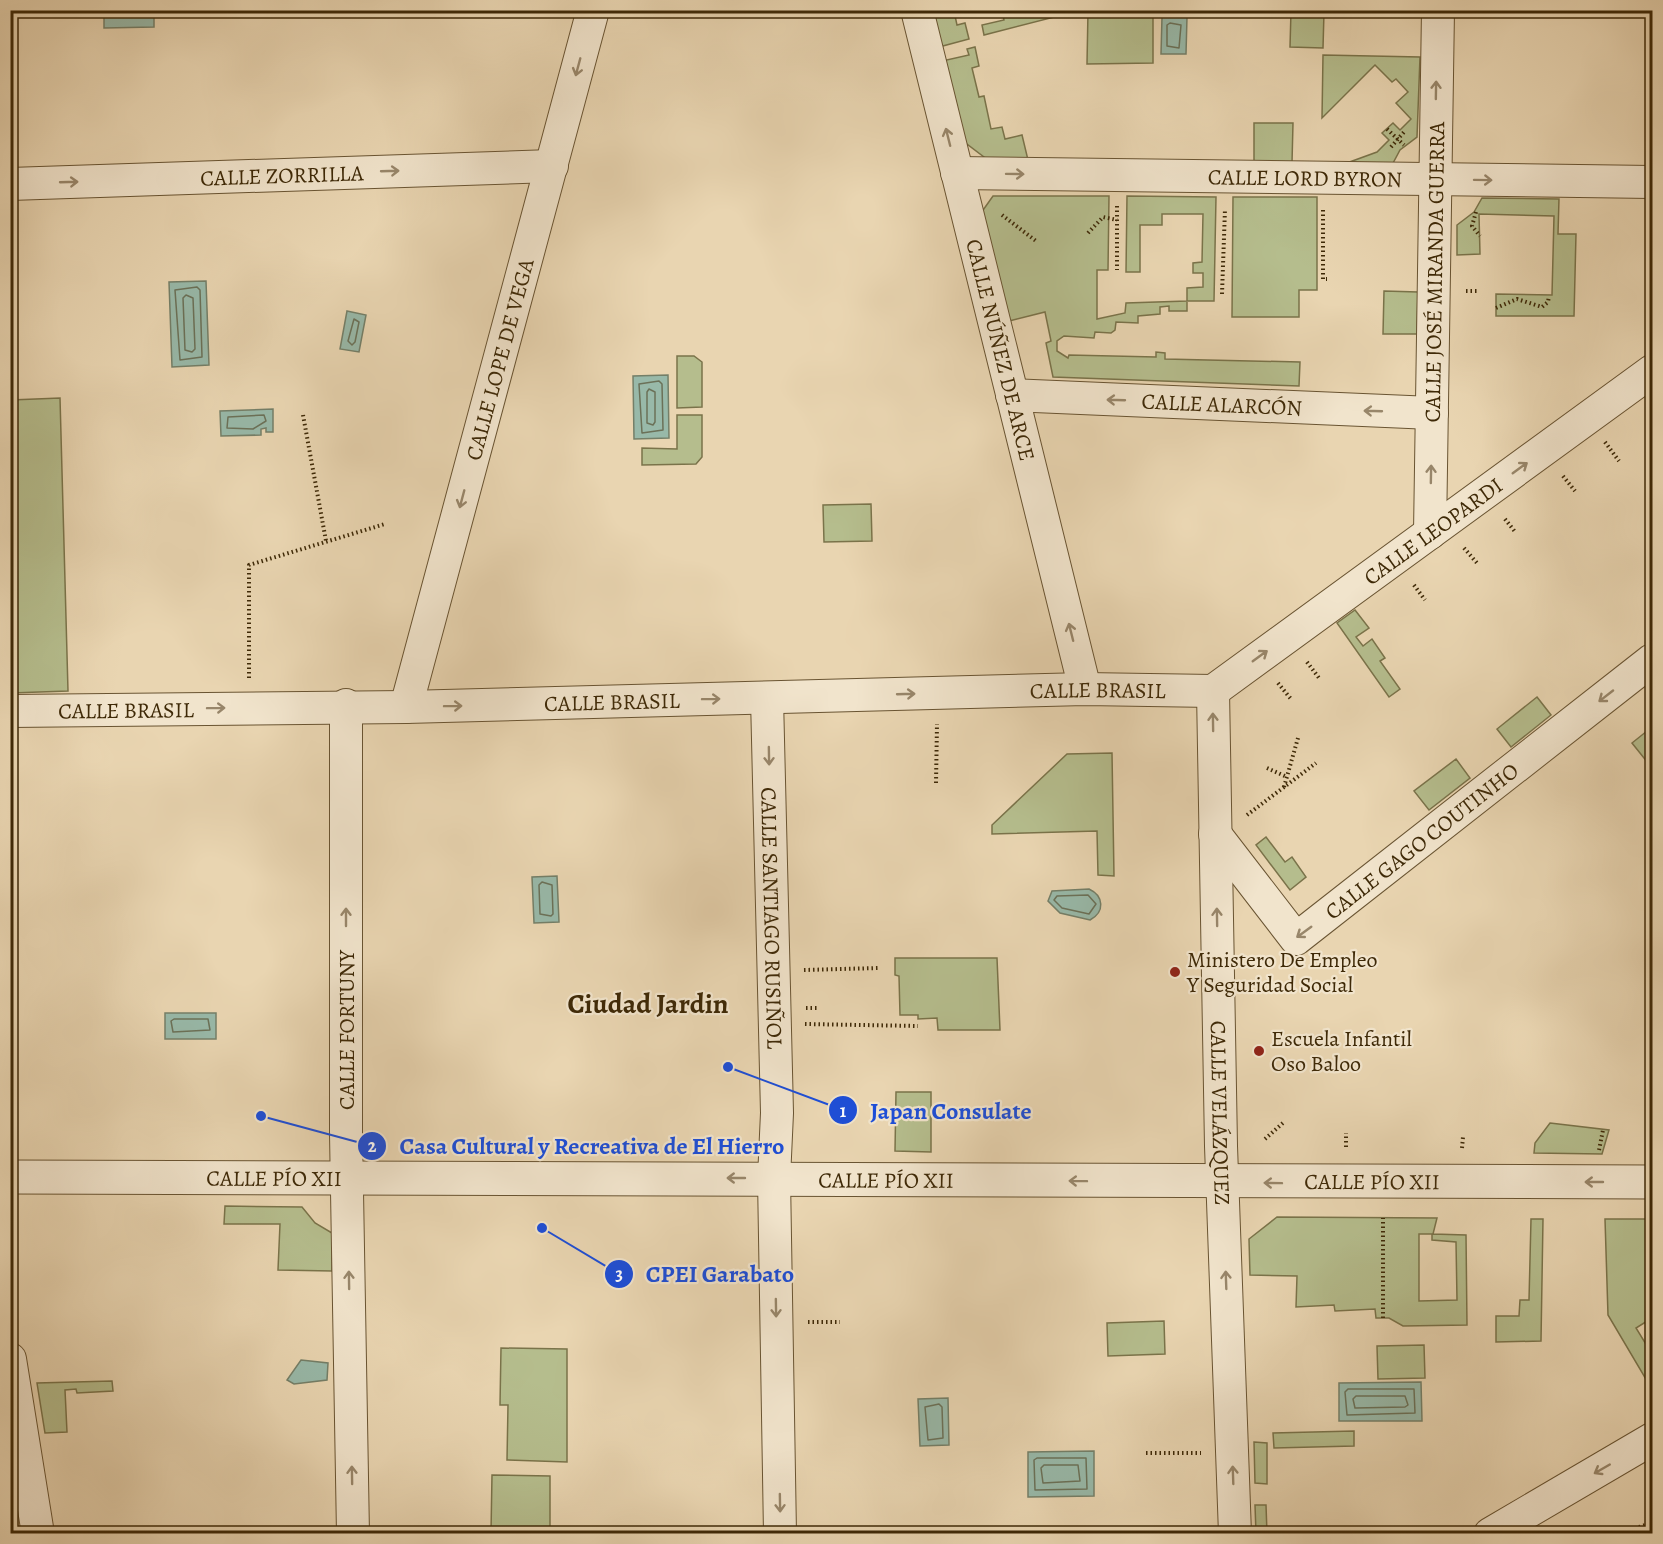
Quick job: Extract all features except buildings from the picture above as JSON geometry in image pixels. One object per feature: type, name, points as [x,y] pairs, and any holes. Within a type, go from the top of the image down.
[{"type":"street","name":"CALLE LOPE DE VEGA","points":[[406,707],[593,10]]},
{"type":"street","name":"CALLE NÚÑEZ DE ARCE","points":[[917,10],[1085,689]]},
{"type":"street","name":"CALLE JOSÉ MIRANDA GUERRA","points":[[1430,533],[1437,10]]},
{"type":"street","name":"CALLE ZORRILLA","points":[[10,184],[552,166]]},
{"type":"street","name":"CALLE LORD BYRON","points":[[957,173],[1653,182]]},
{"type":"street","name":"CALLE LEOPARDI","points":[[1213,691],[1653,371]]},
{"type":"street","name":"CALLE ALARCÓN","points":[[1012,395],[1432,413]]},
{"type":"street","name":"CALLE GAGO COUTINHO","points":[[1215,834],[1296,939],[1653,660]]},
{"type":"street","name":"CALLE BRASIL","points":[[10,711],[346,705],[406,707],[1085,689],[1213,691]]},
{"type":"street","name":"CALLE VELÁZQUEZ","points":[[1213,691],[1222,1182],[1235,1533]]},
{"type":"street","name":"CALLE SANTIAGO RUSIÑOL","points":[[767,698],[777,1113],[774,1178],[780,1533]]},
{"type":"street","name":"CALLE FORTUNY","points":[[346,705],[348,1178],[353,1533]]},
{"type":"street","name":"CALLE PÍO XII","points":[[10,1178],[774,1178],[1222,1182],[1653,1182]]},
{"type":"street","points":[[10,1359],[38,1533]]},
{"type":"street","points":[[1490,1533],[1653,1439]]},
{"type":"path","points":[[1384,154],[1412,123]]},
{"type":"path","points":[[1387,129],[1405,146]]},
{"type":"path","points":[[1117,196],[1117,270]]},
{"type":"path","points":[[1222,294],[1225,208]]},
{"type":"path","points":[[1323,209],[1323,279],[1327,279]]},
{"type":"path","points":[[996,210],[1036,241]]},
{"type":"path","points":[[1088,233],[1103,217],[1117,220]]},
{"type":"path","points":[[1496,308],[1517,299],[1542,307],[1548,302],[1549,296]]},
{"type":"path","points":[[303,415],[326,542]]},
{"type":"path","points":[[1599,435],[1619,461]]},
{"type":"path","points":[[1562,475],[1575,491]]},
{"type":"path","points":[[1503,517],[1516,533]]},
{"type":"path","points":[[249,687],[249,565],[386,524]]},
{"type":"path","points":[[1463,546],[1477,563]]},
{"type":"path","points":[[1413,583],[1425,600]]},
{"type":"path","points":[[936,783],[937,715]]},
{"type":"path","points":[[1284,787],[1298,738]]},
{"type":"path","points":[[1244,817],[1316,763]]},
{"type":"path","points":[[1267,768],[1287,777]]},
{"type":"path","points":[[799,970],[878,968]]},
{"type":"path","points":[[799,1024],[918,1026]]},
{"type":"path","points":[[1265,1139],[1284,1122]]},
{"type":"path","points":[[1598,1154],[1603,1130]]},
{"type":"path","points":[[1346,1133],[1346,1151]]},
{"type":"path","points":[[1462,1137],[1462,1152]]},
{"type":"path","points":[[1383,1218],[1383,1318]]},
{"type":"path","points":[[799,1322],[840,1322]]},
{"type":"path","points":[[1146,1453],[1211,1453]]},
{"type":"path","points":[[1639,1527],[1653,1523]]},
{"type":"green space","points":[[1078,10],[984,35],[982,25],[1004,20],[1002,11]]},
{"type":"green space","points":[[930,11],[954,11],[957,25],[965,23],[969,39],[939,47]]},
{"type":"green space","points":[[1088,11],[1153,11],[1153,63],[1087,64]]},
{"type":"green space","points":[[1291,11],[1324,12],[1323,48],[1290,47]]},
{"type":"green space","points":[[975,47],[979,66],[972,68],[979,97],[984,96],[991,129],[1002,127],[1005,139],[1022,135],[1028,160],[988,160],[963,141],[942,61],[969,55],[967,49]]},
{"type":"green space","points":[[1323,55],[1420,57],[1417,137],[1400,150],[1392,165],[1344,164],[1377,152],[1389,140],[1382,133],[1393,123],[1400,130],[1411,119],[1396,103],[1408,92],[1396,79],[1392,82],[1375,65],[1322,118]]},
{"type":"green space","points":[[1254,123],[1293,123],[1292,163],[1254,163]]},
{"type":"green space","points":[[993,196],[1109,196],[1108,270],[1097,270],[1097,319],[1125,313],[1126,303],[1187,301],[1187,311],[1169,311],[1169,306],[1160,307],[1160,314],[1138,316],[1138,323],[1116,322],[1115,330],[1111,333],[1095,332],[1094,338],[1064,336],[1057,341],[1057,351],[1068,358],[1069,355],[1156,357],[1156,352],[1165,353],[1165,359],[1300,362],[1299,386],[1053,377],[1046,343],[1051,341],[1045,312],[1009,321],[981,213]]},
{"type":"green space","points":[[1127,196],[1216,197],[1214,301],[1187,301],[1187,288],[1203,287],[1203,273],[1193,273],[1193,263],[1202,262],[1203,214],[1162,214],[1162,225],[1140,225],[1140,272],[1126,272]]},
{"type":"green space","points":[[1233,197],[1317,197],[1317,290],[1299,290],[1299,317],[1232,317]]},
{"type":"green space","points":[[1482,198],[1559,199],[1558,234],[1576,234],[1574,316],[1496,316],[1496,294],[1552,295],[1554,216],[1479,214],[1480,254],[1457,255],[1457,225],[1474,212]]},
{"type":"green space","points":[[1384,291],[1418,292],[1417,334],[1383,334]]},
{"type":"green space","points":[[677,356],[694,356],[702,362],[702,407],[677,408]]},
{"type":"green space","points":[[60,398],[68,691],[11,693],[11,400]]},
{"type":"green space","points":[[677,415],[702,415],[702,457],[696,464],[642,465],[642,448],[677,449]]},
{"type":"green space","points":[[871,504],[872,541],[824,542],[823,505]]},
{"type":"green space","points":[[1355,610],[1369,628],[1356,637],[1363,646],[1372,639],[1385,658],[1380,661],[1400,689],[1389,697],[1337,623]]},
{"type":"green space","points":[[1537,697],[1551,715],[1511,747],[1497,729]]},
{"type":"green space","points":[[1652,727],[1652,768],[1632,743]]},
{"type":"green space","points":[[1112,753],[1114,876],[1098,875],[1097,831],[992,834],[992,825],[1067,754]]},
{"type":"green space","points":[[1456,759],[1470,778],[1429,810],[1414,791]]},
{"type":"green space","points":[[1266,837],[1285,862],[1292,857],[1306,877],[1290,890],[1256,845]]},
{"type":"green space","points":[[895,958],[997,958],[1000,1030],[938,1030],[937,1018],[918,1019],[918,1015],[900,1015],[899,976],[895,975]]},
{"type":"green space","points":[[896,1092],[931,1092],[931,1152],[895,1151]]},
{"type":"green space","points":[[1550,1123],[1609,1130],[1602,1154],[1534,1153],[1535,1143]]},
{"type":"green space","points":[[225,1206],[302,1207],[315,1223],[332,1233],[332,1271],[278,1270],[280,1224],[224,1224]]},
{"type":"green space","points":[[1277,1217],[1437,1218],[1433,1234],[1466,1235],[1467,1325],[1403,1326],[1389,1318],[1376,1318],[1375,1309],[1335,1311],[1334,1305],[1296,1307],[1297,1276],[1250,1275],[1249,1239]],"holes":[[[1419,1234],[1432,1234],[1432,1240],[1456,1242],[1457,1300],[1419,1301]]]},
{"type":"green space","points":[[1531,1219],[1543,1219],[1541,1341],[1496,1342],[1496,1316],[1519,1316],[1520,1300],[1529,1300]]},
{"type":"green space","points":[[1605,1219],[1652,1219],[1652,1318],[1636,1328],[1652,1354],[1652,1378],[1647,1381],[1608,1315]]},
{"type":"green space","points":[[1164,1321],[1165,1354],[1108,1356],[1107,1323]]},
{"type":"green space","points":[[1424,1345],[1425,1378],[1378,1379],[1377,1346]]},
{"type":"green space","points":[[501,1348],[567,1349],[567,1462],[507,1460],[508,1405],[500,1405]]},
{"type":"green space","points":[[112,1381],[113,1391],[77,1393],[76,1389],[65,1390],[67,1432],[45,1433],[37,1383]]},
{"type":"green space","points":[[1354,1431],[1354,1446],[1274,1448],[1273,1433]]},
{"type":"green space","points":[[1254,1442],[1267,1443],[1267,1484],[1255,1483]]},
{"type":"green space","points":[[492,1475],[550,1476],[550,1533],[491,1533]]},
{"type":"green space","points":[[1255,1505],[1266,1505],[1267,1533],[1256,1533]]},
{"type":"water","points":[[104,11],[154,11],[154,27],[104,28]]},
{"type":"water","points":[[1162,17],[1187,17],[1186,54],[1161,54]]},
{"type":"water","points":[[206,281],[209,365],[172,367],[169,282]]},
{"type":"water","points":[[347,311],[366,315],[359,352],[340,349]]},
{"type":"water","points":[[668,375],[669,438],[634,439],[633,376]]},
{"type":"water","points":[[273,409],[273,432],[266,432],[266,428],[261,429],[261,435],[221,436],[220,411]]},
{"type":"water","points":[[557,876],[559,922],[534,923],[532,877]]},
{"type":"water","points":[[1089,889],[1098,896],[1101,904],[1098,913],[1090,920],[1060,913],[1048,901],[1052,891]]},
{"type":"water","points":[[165,1013],[216,1013],[216,1039],[165,1039]]},
{"type":"water","points":[[301,1360],[328,1363],[327,1380],[294,1384],[287,1380]]},
{"type":"water","points":[[1421,1382],[1422,1421],[1339,1421],[1339,1383]]},
{"type":"water","points":[[948,1398],[949,1445],[920,1446],[918,1399]]},
{"type":"water","points":[[1094,1451],[1094,1496],[1028,1497],[1028,1452]]},
{"type":"place","name":"Ministero De Empleo Y Seguridad Social","points":[[1175,972]]},
{"type":"place","name":"Escuela Infantil Oso Baloo","points":[[1259,1051]]},
{"type":"place","name":"Japan Consulate","points":[[728,1067]]},
{"type":"place","name":"Casa Cultural y Recreativa de El Hierro","points":[[261,1116]]},
{"type":"place","name":"CPEI Garabato","points":[[542,1228]]},
{"type":"district","name":"Ciudad Jardin","points":[[648,1003]]}]
